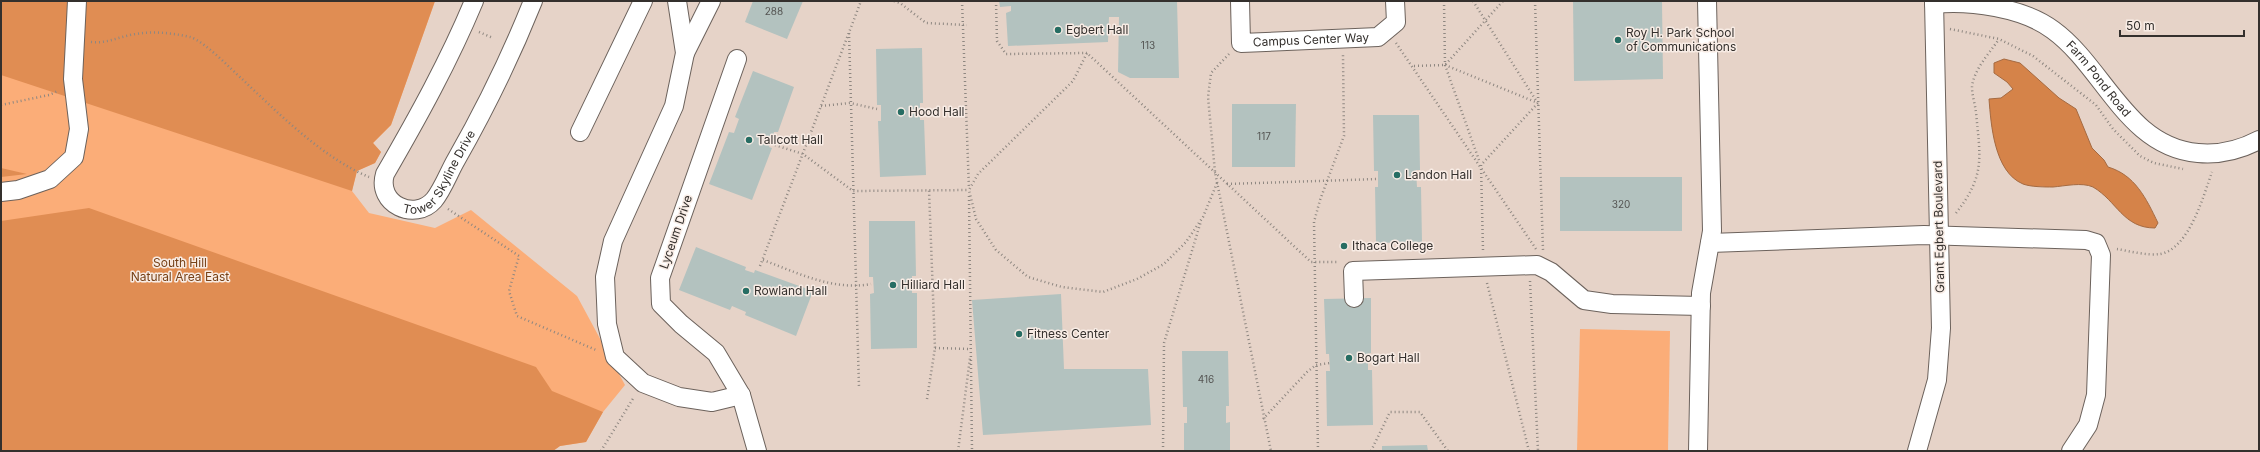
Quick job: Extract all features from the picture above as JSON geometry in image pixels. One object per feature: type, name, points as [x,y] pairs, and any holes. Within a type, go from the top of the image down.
[{"type":"street","points":[[1,192],[18,190],[50,179],[74,157],[79,129],[73,79],[77,1]]},
{"type":"street","points":[[382,183],[385,174],[425,106],[474,1]]},
{"type":"street","name":"Tower Skyline Drive","points":[[382,183],[389,201],[398,207],[410,209],[423,208],[434,200],[474,128],[515,45],[533,1]]},
{"type":"street","points":[[580,132],[643,1]]},
{"type":"street","points":[[677,1],[685,53]]},
{"type":"street","points":[[711,1],[685,53],[674,106],[613,241],[605,277],[607,324],[614,356],[643,383],[679,397],[712,402],[741,395]]},
{"type":"street","name":"Campus Center Way","points":[[1240,1],[1241,42],[1378,37],[1396,22],[1395,1]]},
{"type":"street","points":[[1698,451],[1701,293],[1712,231],[1707,1]]},
{"type":"street","name":"Grant Egbert Boulevard","points":[[1917,451],[1937,380],[1941,328],[1934,2]]},
{"type":"street","name":"Farm Pond Road","points":[[1934,2],[1963,2],[1978,4],[2023,14],[2042,23],[2068,43],[2142,130],[2150,136],[2182,151],[2207,154],[2232,151],[2259,140]]},
{"type":"street","name":"Lyceum Drive","points":[[737,59],[660,278],[661,304],[681,324],[716,353],[741,395],[757,451]]},
{"type":"street","points":[[1710,244],[1939,230],[2086,240],[2099,246],[2101,255],[2096,395],[2088,424],[2071,451]]},
{"type":"street","points":[[1354,298],[1353,271],[1539,264],[1584,300],[1612,304],[1701,306]]},
{"type":"path","points":[[760,266],[861,1]]},
{"type":"path","points":[[894,1],[902,5],[926,23],[967,25]]},
{"type":"path","points":[[902,5],[903,1]]},
{"type":"path","points":[[962,1],[969,190],[972,451]]},
{"type":"path","points":[[996,1],[997,41],[1006,54],[1087,53],[1311,262],[1338,262],[1353,271]]},
{"type":"path","points":[[1444,1],[1445,65],[1481,165]]},
{"type":"path","points":[[1473,1],[1538,103]]},
{"type":"path","points":[[1445,65],[1503,1]]},
{"type":"path","points":[[1535,1],[1538,103],[1538,451]]},
{"type":"path","points":[[1934,25],[1999,39],[2033,56],[2074,86],[2096,106],[2113,129],[2140,156],[2154,163],[2186,169]]},
{"type":"path","points":[[1387,30],[1481,165],[1539,264]]},
{"type":"path","points":[[75,37],[86,41],[102,43],[136,34],[170,32],[192,38],[218,56],[293,127],[352,170],[382,183]]},
{"type":"path","points":[[479,32],[493,38]]},
{"type":"path","points":[[849,33],[859,387]]},
{"type":"path","points":[[1318,451],[1314,222],[1320,200],[1329,181],[1344,136],[1343,39]]},
{"type":"path","points":[[1939,230],[1953,217],[1966,200],[1977,177],[1981,160],[1972,87],[1978,69],[1999,39]]},
{"type":"path","points":[[1241,42],[1211,73],[1208,97],[1216,183],[1263,419],[1271,451]]},
{"type":"path","points":[[1087,53],[1073,81],[978,174],[969,190],[976,219],[996,250],[1028,277],[1062,287],[1103,292],[1137,279],[1157,268],[1186,242],[1203,217]]},
{"type":"path","points":[[1413,66],[1445,65],[1538,103]]},
{"type":"path","points":[[1,105],[49,94],[68,86],[73,79]]},
{"type":"path","points":[[821,106],[850,103],[878,109]]},
{"type":"path","points":[[775,145],[803,154],[853,191],[969,190]]},
{"type":"path","points":[[2099,246],[2159,254],[2173,250],[2190,227],[2212,172],[2223,152]]},
{"type":"path","points":[[2206,171],[2212,172]]},
{"type":"path","points":[[1227,184],[1378,179]]},
{"type":"path","points":[[1164,451],[1164,343],[1203,217],[1216,183]]},
{"type":"path","points":[[927,399],[935,348],[929,190]]},
{"type":"path","points":[[434,200],[520,256],[509,291],[517,316],[601,352]]},
{"type":"path","points":[[762,260],[834,285],[856,287],[872,284]]},
{"type":"path","points":[[935,348],[962,350],[972,348]]},
{"type":"path","points":[[958,451],[972,348]]},
{"type":"path","points":[[1263,419],[1307,372],[1316,365],[1330,363]]},
{"type":"path","points":[[601,451],[612,429],[643,383]]},
{"type":"path","points":[[1371,451],[1390,412],[1420,412],[1448,451]]},
{"type":"shaded area","name":"Ithaca College","points":[[431,1],[2259,1],[2259,451],[553,451],[560,446],[586,442],[354,222],[352,191],[357,171],[375,163],[373,143],[391,125]]},
{"type":"shaded area","points":[[2004,59],[2020,63],[2059,98],[2076,109],[2092,148],[2104,160],[2108,167],[2126,176],[2144,196],[2158,223],[2155,228],[2135,224],[2093,187],[2079,185],[2053,187],[2034,186],[2023,184],[2013,178],[2000,158],[1996,146],[1991,121],[1989,99],[2001,98],[2013,89],[2007,82],[1994,73],[1994,63]]},
{"type":"green space","name":"South Hill Natural Area East","points":[[1,1],[435,1],[391,125],[373,143],[381,152],[375,163],[357,171],[352,191],[369,213],[435,228],[471,210],[577,296],[625,385],[603,412],[586,442],[560,446],[553,451],[1,451]]},
{"type":"green space","points":[[1,1],[435,1],[391,125],[373,143],[381,152],[375,163],[357,171],[352,191],[1,75]]},
{"type":"green space","points":[[1,168],[27,174],[1,177]]},
{"type":"green space","points":[[89,208],[536,367],[552,391],[603,412],[586,442],[560,446],[553,451],[1,451],[1,221]]},
{"type":"green space","points":[[1580,329],[1670,331],[1668,451],[1577,451]]},
{"type":"building","points":[[753,1],[803,1],[787,39],[745,22]]},
{"type":"building","points":[[999,1],[1177,1],[1179,78],[1130,78],[1118,72],[1119,17],[1109,17],[1108,42],[1008,46],[1006,13],[1011,11],[1011,6],[1000,7]]},
{"type":"building","name":"Roy H. Park School of Communications","points":[[1573,1],[1662,1],[1663,79],[1574,81]]},
{"type":"building","name":"Hood Hall","points":[[922,48],[923,103],[920,103],[920,120],[924,120],[926,175],[880,177],[878,121],[881,121],[881,105],[877,105],[876,49]]},
{"type":"building","name":"Tallcott Hall","points":[[753,71],[794,87],[778,132],[774,132],[769,147],[772,148],[752,200],[709,184],[729,132],[734,133],[739,119],[735,117]]},
{"type":"building","points":[[1232,104],[1296,104],[1295,167],[1232,167]]},
{"type":"building","name":"Landon Hall","points":[[1373,115],[1419,115],[1420,170],[1416,170],[1417,187],[1421,187],[1422,242],[1376,243],[1375,187],[1378,187],[1378,171],[1374,171]]},
{"type":"building","points":[[1560,177],[1682,177],[1682,231],[1560,231]]},
{"type":"building","name":"Hilliard Hall","points":[[869,221],[915,221],[916,276],[912,276],[912,293],[917,293],[917,348],[871,349],[870,294],[874,293],[873,277],[869,277]]},
{"type":"building","name":"Rowland Hall","points":[[696,247],[746,267],[745,270],[754,273],[755,270],[813,291],[796,336],[745,315],[746,312],[732,306],[730,310],[679,290]]},
{"type":"building","name":"Fitness Center","points":[[1061,294],[1064,369],[1148,369],[1151,425],[983,435],[972,300]]},
{"type":"building","name":"Bogart Hall","points":[[1371,298],[1371,353],[1368,354],[1368,370],[1372,370],[1373,425],[1327,426],[1326,371],[1330,371],[1329,354],[1326,354],[1324,299]]},
{"type":"building","points":[[1182,351],[1228,351],[1229,406],[1226,406],[1226,423],[1230,422],[1230,451],[1184,451],[1184,423],[1187,423],[1187,407],[1183,407]]},
{"type":"building","points":[[1427,445],[1428,451],[1382,451],[1382,446]]},
{"type":"place","name":"Egbert Hall","points":[[1058,30]]},
{"type":"place","name":"Roy H. Park School of Communications","points":[[1618,40]]},
{"type":"place","name":"Hood Hall","points":[[901,112]]},
{"type":"place","name":"Tallcott Hall","points":[[749,140]]},
{"type":"place","name":"Landon Hall","points":[[1397,175]]},
{"type":"place","name":"Ithaca College","points":[[1344,246]]},
{"type":"place","name":"Hilliard Hall","points":[[893,285]]},
{"type":"place","name":"Rowland Hall","points":[[746,291]]},
{"type":"place","name":"Fitness Center","points":[[1019,334]]},
{"type":"place","name":"Bogart Hall","points":[[1349,358]]}]
